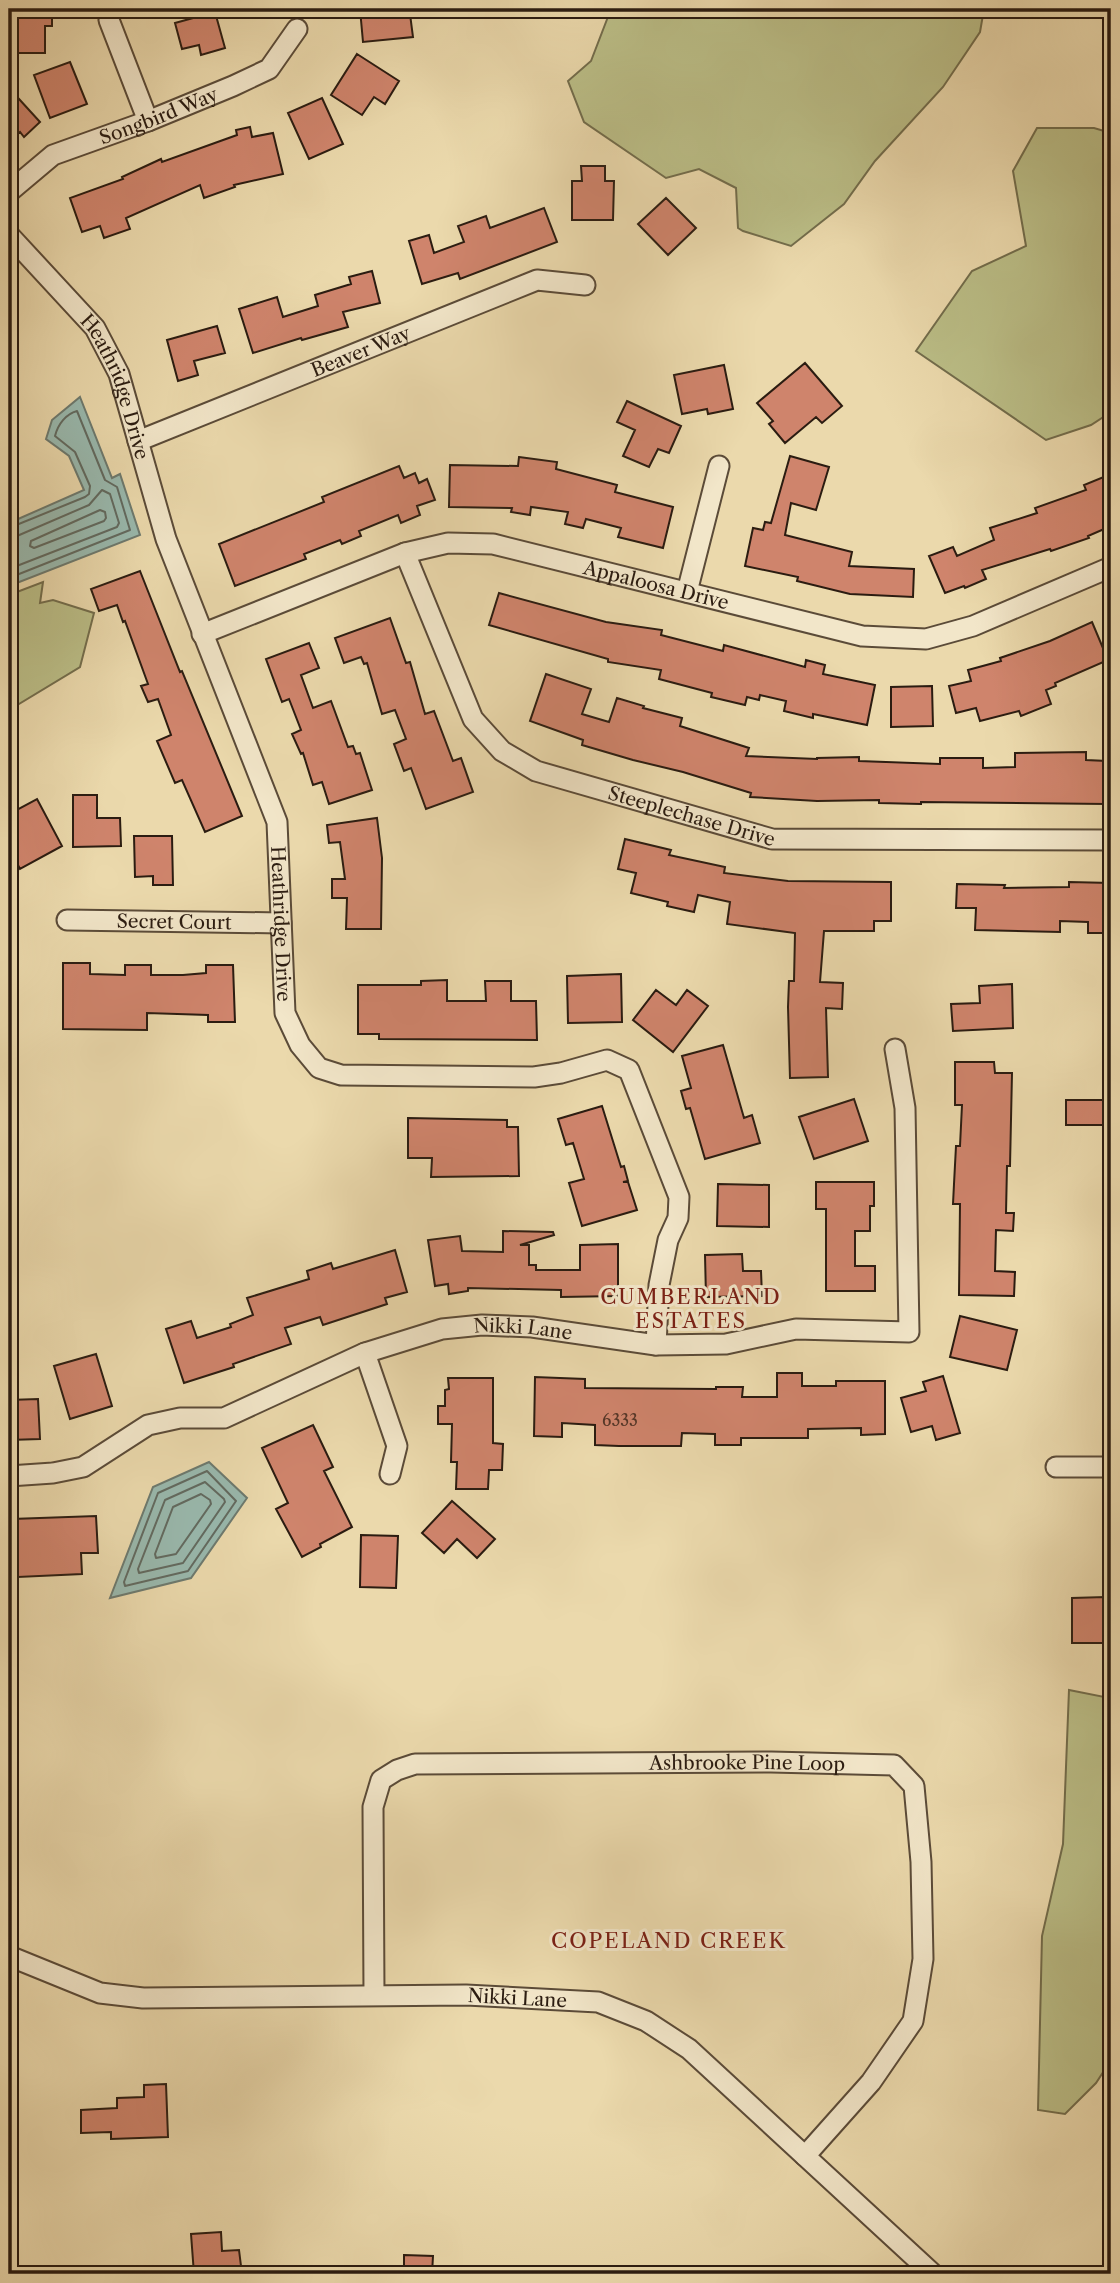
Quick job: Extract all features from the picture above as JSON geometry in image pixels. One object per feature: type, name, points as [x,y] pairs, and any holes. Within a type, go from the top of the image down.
[{"type":"street","points":[[109,20],[148,121]]},
{"type":"street","name":"Songbird Way","points":[[9,192],[52,155],[148,121],[270,69],[297,29]]},
{"type":"street","name":"Heathridge Drive","points":[[9,235],[95,328],[119,374],[166,540],[277,822],[285,1013],[300,1045],[319,1068],[341,1075],[534,1077],[561,1073],[607,1060],[629,1070],[679,1197],[678,1218],[668,1240],[659,1285],[656,1345]]},
{"type":"street","name":"Beaver Way","points":[[138,441],[537,280],[585,285]]},
{"type":"street","points":[[687,592],[719,466]]},
{"type":"street","name":"Appaloosa Drive","points":[[202,634],[405,553],[448,543],[493,544],[862,636],[926,639],[973,626],[1111,567]]},
{"type":"street","name":"Steeplechase Drive","points":[[405,553],[473,719],[502,751],[536,771],[772,839],[1111,840]]},
{"type":"street","name":"Secret Court","points":[[67,920],[281,923]]},
{"type":"street","name":"Nikki Lane","points":[[9,1476],[52,1473],[83,1467],[148,1425],[180,1418],[225,1418],[365,1353],[442,1329],[482,1325],[532,1327],[656,1345],[726,1344],[796,1329],[909,1332],[905,1108],[895,1049]]},
{"type":"street","points":[[365,1353],[397,1446],[390,1474]]},
{"type":"street","points":[[1056,1467],[1111,1467]]},
{"type":"street","name":"Ashbrooke Pine Loop","points":[[374,1995],[373,1807],[381,1780],[397,1770],[415,1764],[771,1762],[894,1765],[914,1786],[921,1862],[923,1959],[913,2021],[871,2082],[805,2156]]},
{"type":"street","name":"Nikki Lane","points":[[9,1956],[100,1993],[142,1998],[466,1995],[598,2002],[646,2021],[690,2049],[933,2274]]},
{"type":"green space","points":[[611,9],[984,9],[980,32],[943,87],[875,161],[844,204],[791,246],[738,228],[736,188],[699,169],[666,178],[584,122],[568,81],[591,61]]},
{"type":"green space","points":[[1037,128],[1094,128],[1111,133],[1111,412],[1091,425],[1046,440],[916,351],[972,271],[1026,246],[1013,171]]},
{"type":"green space","points":[[43,582],[40,603],[53,600],[94,613],[80,667],[9,710],[9,595]]},
{"type":"green space","points":[[1111,1688],[1111,2060],[1096,2083],[1065,2114],[1038,2110],[1042,1936],[1063,1844],[1069,1690],[1104,1697]]},
{"type":"water","points":[[80,397],[112,478],[120,474],[140,535],[9,586],[9,523],[84,490],[69,456],[46,439],[52,420]]},
{"type":"water","points":[[209,1462],[247,1498],[191,1578],[110,1598],[153,1487]]},
{"type":"building","points":[[9,9],[52,9],[52,26],[45,26],[45,53],[14,53],[15,29],[9,29]]},
{"type":"building","points":[[360,9],[395,9],[396,15],[410,14],[413,37],[363,42]]},
{"type":"building","points":[[215,12],[225,48],[201,55],[199,45],[182,49],[175,23]]},
{"type":"building","points":[[357,54],[399,81],[385,104],[374,97],[362,115],[331,95]]},
{"type":"building","points":[[70,62],[87,104],[50,118],[34,75]]},
{"type":"building","points":[[9,88],[40,122],[24,137],[20,132],[9,142]]},
{"type":"building","points":[[322,98],[343,144],[309,159],[288,113]]},
{"type":"building","points":[[250,127],[252,137],[273,133],[283,174],[234,185],[235,187],[204,198],[200,185],[126,218],[130,229],[104,238],[100,226],[82,232],[70,198],[123,179],[122,177],[161,159],[162,162],[237,135],[236,130]]},
{"type":"building","points":[[581,166],[605,166],[605,181],[614,181],[613,220],[572,220],[572,181],[582,181]]},
{"type":"building","points":[[666,198],[696,228],[668,255],[638,224]]},
{"type":"building","points":[[544,208],[557,242],[460,279],[458,273],[422,284],[409,241],[429,235],[434,253],[464,242],[458,226],[486,216],[490,228]]},
{"type":"building","points":[[372,271],[380,303],[343,312],[348,327],[253,353],[239,309],[277,297],[283,317],[318,306],[315,295],[351,284],[349,277]]},
{"type":"building","points":[[217,326],[225,353],[194,361],[198,375],[178,381],[167,340]]},
{"type":"building","points":[[805,363],[842,406],[822,423],[816,417],[785,443],[769,424],[773,421],[757,403]]},
{"type":"building","points":[[724,365],[733,409],[708,414],[707,409],[682,414],[674,375]]},
{"type":"building","points":[[627,401],[681,426],[669,453],[658,449],[649,467],[623,456],[635,430],[617,422]]},
{"type":"building","points":[[790,456],[829,467],[816,510],[791,503],[785,535],[852,552],[849,566],[914,569],[913,597],[850,594],[797,581],[798,577],[745,566],[753,528],[763,530],[765,522],[771,523]]},
{"type":"building","points":[[519,457],[557,462],[556,469],[617,485],[615,492],[673,507],[663,548],[618,537],[621,528],[586,519],[583,528],[565,524],[568,512],[531,507],[530,515],[511,512],[512,508],[449,507],[450,465],[518,466]]},
{"type":"building","points":[[399,466],[404,478],[415,473],[419,483],[427,479],[435,500],[417,506],[420,515],[401,523],[398,515],[359,531],[361,536],[342,544],[340,540],[304,554],[306,559],[235,586],[219,544],[324,502],[322,497]]},
{"type":"building","points":[[1111,474],[1111,526],[1088,536],[1089,538],[1051,551],[1050,549],[982,570],[986,579],[945,593],[929,556],[953,547],[957,556],[994,540],[990,528],[1037,513],[1035,508],[1086,490],[1084,485]]},
{"type":"building","points":[[140,571],[242,816],[205,832],[182,780],[175,783],[157,741],[171,735],[158,699],[148,702],[141,686],[148,684],[125,621],[123,622],[117,605],[99,611],[91,589]]},
{"type":"building","points":[[499,593],[606,622],[662,630],[661,635],[723,651],[724,645],[805,667],[806,660],[825,665],[823,674],[875,685],[867,725],[784,711],[786,701],[760,695],[759,700],[747,697],[745,705],[711,697],[712,693],[659,679],[661,670],[608,662],[608,659],[489,625]]},
{"type":"building","points":[[390,618],[406,663],[410,662],[425,714],[434,711],[453,761],[461,758],[473,792],[426,809],[411,768],[404,771],[394,744],[406,739],[395,710],[382,714],[367,663],[364,664],[361,657],[344,663],[335,638]]},
{"type":"building","points":[[1092,622],[1108,660],[1055,683],[1056,686],[1046,690],[1051,704],[1021,716],[1019,711],[980,721],[976,708],[956,713],[949,686],[971,681],[968,670],[1001,661],[1000,658],[1050,641]]},
{"type":"building","points":[[309,643],[319,668],[301,675],[313,708],[331,701],[348,747],[353,746],[356,754],[360,753],[372,790],[329,804],[322,782],[313,785],[303,753],[301,754],[292,734],[301,730],[289,699],[282,702],[266,659]]},
{"type":"building","points":[[546,674],[591,689],[582,714],[609,722],[617,698],[682,718],[680,726],[749,748],[746,756],[817,759],[859,757],[859,761],[940,764],[940,758],[983,758],[983,768],[1015,767],[1015,753],[1086,752],[1086,760],[1107,761],[1106,804],[921,804],[879,803],[879,800],[817,801],[750,797],[751,793],[582,745],[583,740],[530,721]]},
{"type":"building","points":[[932,686],[933,726],[891,727],[891,687]]},
{"type":"building","points":[[73,795],[97,795],[97,818],[120,818],[121,846],[73,847]]},
{"type":"building","points":[[37,799],[62,846],[20,869],[9,848],[9,814]]},
{"type":"building","points":[[377,818],[382,858],[381,929],[346,929],[347,898],[332,898],[332,879],[345,879],[340,842],[329,843],[327,825]]},
{"type":"building","points":[[134,836],[172,836],[173,885],[153,885],[153,876],[135,877]]},
{"type":"building","points":[[625,839],[671,850],[669,855],[725,867],[724,873],[788,881],[891,882],[891,921],[874,921],[874,931],[824,931],[820,982],[843,983],[842,1009],[826,1008],[828,1077],[790,1078],[788,1007],[789,981],[794,981],[795,933],[727,924],[730,902],[698,895],[694,912],[631,893],[636,873],[618,869]]},
{"type":"building","points":[[1069,882],[1111,883],[1111,933],[1088,933],[1088,922],[1060,921],[1060,932],[975,930],[976,908],[956,908],[957,884],[1005,885],[1004,888],[1069,887]]},
{"type":"building","points":[[63,963],[90,963],[90,974],[125,975],[125,965],[151,965],[151,975],[183,975],[206,973],[206,965],[233,965],[235,1022],[208,1022],[208,1015],[147,1013],[147,1030],[63,1029]]},
{"type":"building","points":[[621,974],[622,1022],[568,1023],[567,976]]},
{"type":"building","points":[[447,980],[447,1001],[486,1001],[485,981],[511,981],[511,1001],[536,1001],[537,1040],[379,1039],[379,1034],[358,1034],[358,985],[421,985],[421,981]]},
{"type":"building","points":[[1012,984],[1013,1028],[953,1031],[951,1004],[980,1003],[979,986]]},
{"type":"building","points":[[656,990],[676,1005],[687,990],[708,1006],[673,1052],[633,1020]]},
{"type":"building","points":[[723,1045],[744,1118],[752,1115],[760,1143],[705,1159],[690,1108],[686,1109],[681,1091],[691,1088],[682,1056]]},
{"type":"building","points":[[955,1062],[994,1062],[995,1073],[1012,1073],[1006,1213],[1014,1213],[1013,1231],[996,1230],[995,1271],[1015,1272],[1014,1296],[959,1295],[960,1204],[953,1204],[956,1146],[960,1146],[962,1105],[955,1105]]},
{"type":"building","points":[[854,1099],[868,1141],[814,1159],[799,1117]]},
{"type":"building","points":[[1066,1100],[1111,1100],[1111,1125],[1066,1125]]},
{"type":"building","points":[[602,1106],[621,1167],[624,1166],[628,1181],[623,1182],[628,1182],[637,1210],[582,1226],[569,1183],[584,1179],[573,1143],[566,1145],[558,1119]]},
{"type":"building","points":[[408,1118],[507,1120],[507,1127],[518,1127],[519,1176],[431,1177],[432,1158],[408,1158]]},
{"type":"building","points":[[816,1182],[874,1182],[870,1231],[855,1231],[855,1266],[875,1266],[875,1291],[826,1291],[826,1209],[816,1209]]},
{"type":"building","points":[[718,1184],[769,1185],[769,1227],[717,1226]]},
{"type":"building","points":[[503,1231],[553,1232],[554,1235],[520,1245],[529,1245],[529,1265],[536,1265],[536,1270],[580,1270],[580,1245],[618,1244],[618,1296],[561,1297],[561,1290],[468,1288],[468,1291],[449,1294],[448,1284],[435,1286],[428,1240],[460,1236],[462,1251],[503,1252]]},
{"type":"building","points":[[395,1250],[407,1292],[385,1298],[387,1304],[323,1325],[320,1317],[285,1328],[291,1344],[184,1383],[166,1329],[191,1321],[197,1338],[231,1327],[230,1324],[253,1315],[247,1298],[309,1279],[307,1271],[331,1263],[333,1269]]},
{"type":"building","points":[[742,1254],[743,1271],[761,1271],[762,1296],[706,1297],[705,1255]]},
{"type":"building","points":[[960,1316],[1017,1330],[1007,1370],[950,1357]]},
{"type":"building","points":[[96,1354],[112,1406],[70,1419],[54,1366]]},
{"type":"building","points":[[777,1373],[802,1373],[802,1386],[836,1386],[836,1381],[885,1381],[885,1434],[861,1435],[861,1428],[808,1429],[808,1438],[741,1438],[741,1445],[715,1445],[715,1434],[682,1433],[681,1446],[619,1446],[595,1445],[595,1425],[562,1423],[562,1437],[534,1436],[535,1377],[585,1379],[585,1388],[743,1387],[742,1397],[777,1397]]},
{"type":"building","points":[[943,1376],[960,1433],[936,1440],[932,1426],[911,1432],[901,1398],[926,1391],[923,1382]]},
{"type":"building","points":[[448,1378],[493,1378],[493,1443],[503,1444],[502,1470],[489,1470],[488,1489],[456,1489],[457,1462],[451,1462],[452,1424],[438,1424],[438,1406],[445,1406],[445,1390],[449,1389]]},
{"type":"building","points":[[38,1399],[40,1439],[9,1440],[9,1400]]},
{"type":"building","points":[[313,1425],[333,1467],[324,1471],[352,1527],[302,1557],[276,1509],[288,1503],[262,1448]]},
{"type":"building","points":[[452,1501],[495,1539],[477,1558],[457,1539],[444,1553],[422,1533]]},
{"type":"building","points":[[96,1516],[98,1553],[81,1553],[82,1574],[18,1577],[18,1569],[9,1569],[9,1530],[13,1530],[12,1519]]},
{"type":"building","points":[[361,1535],[398,1536],[396,1588],[360,1587]]},
{"type":"building","points":[[1105,1597],[1105,1614],[1111,1614],[1111,1643],[1072,1643],[1072,1598]]},
{"type":"building","points":[[166,2084],[168,2137],[111,2139],[111,2132],[81,2133],[81,2110],[117,2108],[117,2098],[144,2097],[144,2085]]},
{"type":"building","points":[[221,2232],[222,2251],[239,2250],[242,2274],[194,2274],[191,2234]]},
{"type":"building","points":[[404,2255],[433,2256],[432,2274],[404,2273]]},
{"type":"district","name":"CUMBERLAND ESTATES","points":[[691,1309]]},
{"type":"district","name":"COPELAND CREEK","points":[[669,1941]]}]
